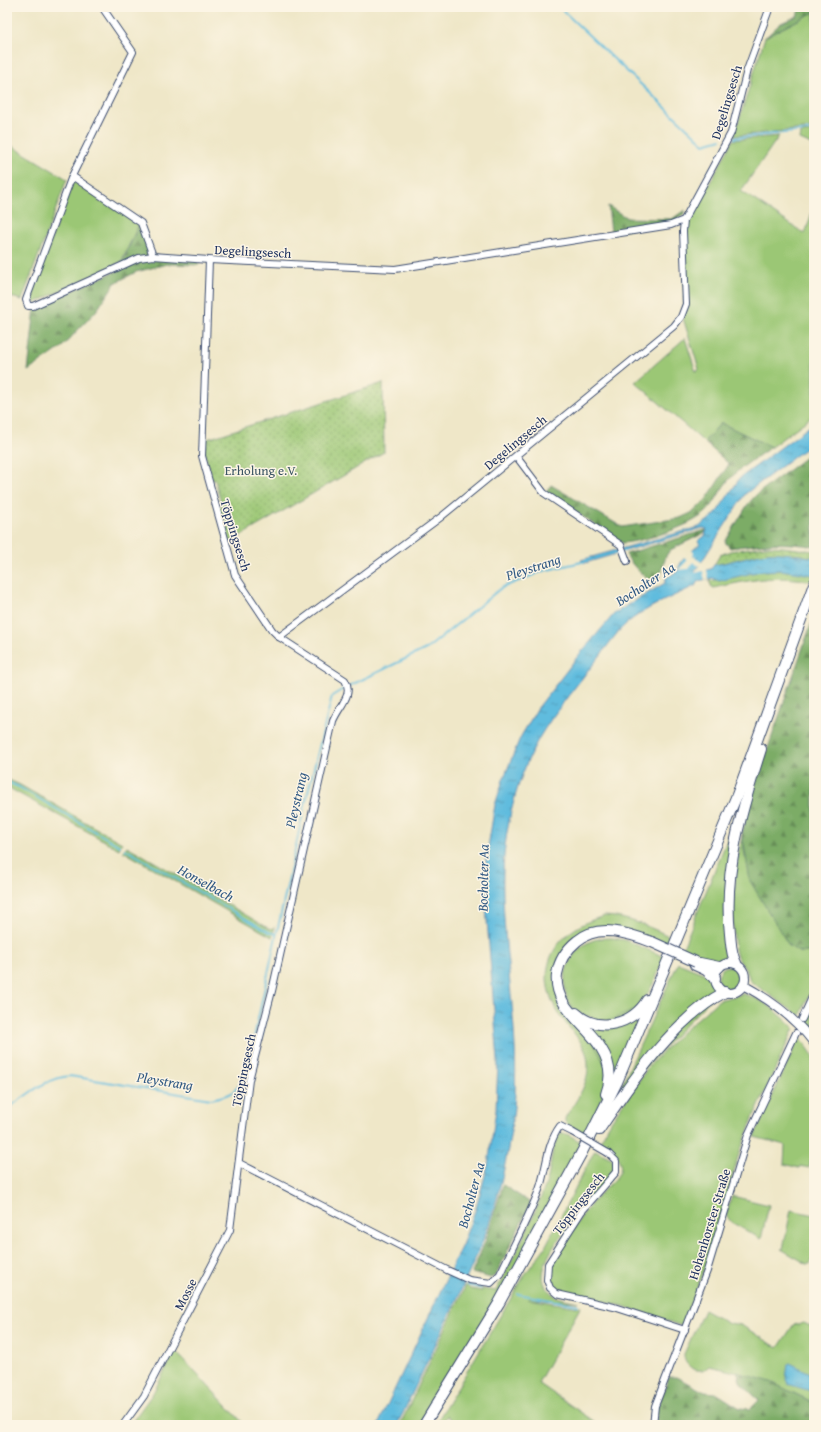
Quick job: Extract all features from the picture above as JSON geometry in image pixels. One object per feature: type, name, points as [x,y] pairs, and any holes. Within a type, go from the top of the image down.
[{"type":"highway","points":[[736,963],[732,956],[728,918],[732,860],[741,813],[805,621],[814,584]]},
{"type":"highway","points":[[424,1425],[499,1304],[582,1152],[617,1082],[737,795],[805,621],[814,602]]},
{"type":"highway","points":[[430,1425],[527,1265],[562,1202],[620,1084],[693,916],[765,738]]},
{"type":"highway","points":[[582,1152],[608,1088],[610,1073],[601,1047],[563,1003],[558,992],[558,968],[563,956],[580,938],[593,932],[620,932],[695,963],[715,978]]},
{"type":"highway","points":[[651,944],[620,936],[601,936],[585,940],[569,955],[563,967],[560,980],[563,995],[571,1008],[581,1018],[599,1024],[612,1025],[623,1021],[635,1015],[644,1005],[668,960]]},
{"type":"highway","points":[[695,963],[709,966],[719,966]]},
{"type":"highway","points":[[594,1137],[636,1076],[657,1051],[695,1013],[714,998],[725,992]]},
{"type":"main road","points":[[727,962],[736,963],[741,966],[745,975],[743,985],[737,991],[725,992],[718,986],[715,978],[719,966],[727,962]]},
{"type":"main road","points":[[743,985],[759,994],[789,1015],[814,1043]]},
{"type":"street","name":"Degelingsesch","points":[[102,7],[133,52],[72,176],[26,300],[28,306],[33,306],[139,258],[153,256],[395,269],[671,225],[684,220]]},
{"type":"street","name":"Degelingsesch","points":[[279,637],[441,517],[674,326],[681,317],[686,304],[683,231],[684,220],[731,133],[747,70],[770,7]]},
{"type":"street","points":[[72,176],[141,223],[153,256]]},
{"type":"street","name":"Töppingsesch","points":[[209,260],[202,456],[235,575],[265,620],[279,637],[345,680],[349,686],[349,694],[337,711],[333,721],[272,991],[249,1080],[239,1163],[447,1270],[469,1280],[491,1283],[497,1279],[539,1190],[548,1150],[560,1126],[608,1153],[616,1161],[616,1172],[582,1211],[548,1264],[547,1280],[550,1288],[557,1294],[614,1307],[684,1330]]},
{"type":"street","points":[[516,456],[544,493],[622,546],[627,561]]},
{"type":"street","points":[[802,1019],[814,993]]},
{"type":"street","name":"Hohenhorster Straße","points":[[653,1425],[655,1406],[707,1271],[748,1135],[796,1033]]},
{"type":"street","name":"Mosse","points":[[123,1425],[144,1396],[230,1230],[239,1163]]},
{"type":"green space","points":[[800,7],[814,7],[814,12],[767,36],[781,23],[797,16]]},
{"type":"green space","points":[[814,12],[814,128],[734,136],[765,37]]},
{"type":"green space","points":[[814,132],[814,146],[800,140],[801,133]]},
{"type":"green space","points":[[779,136],[741,191],[805,234],[814,206],[814,415],[771,447],[721,423],[704,442],[635,382],[685,338],[696,372],[699,369],[683,318],[685,229],[733,140]]},
{"type":"green space","points":[[7,143],[67,179],[22,300],[7,296]]},
{"type":"green space","points":[[72,180],[139,224],[121,262],[35,303],[31,299],[31,295]]},
{"type":"green space","points":[[608,206],[627,218],[672,219],[685,210],[683,215],[671,223],[611,232]]},
{"type":"green space","points":[[139,224],[151,255],[198,261],[199,265],[167,264],[136,272],[115,283],[97,310],[61,348],[28,371],[35,307],[119,270]]},
{"type":"green space","name":"Erholung e.V.","points":[[383,383],[384,452],[230,542],[219,508],[222,506],[215,480],[212,480],[205,454],[204,440]]},
{"type":"green space","points":[[721,423],[771,447],[733,476],[725,485],[712,506],[705,513],[688,523],[665,533],[641,540],[622,543],[546,492],[551,485],[622,527],[680,518],[693,512],[706,500],[729,464],[704,442]]},
{"type":"green space","points":[[814,451],[814,547],[793,544],[772,544],[730,548],[725,542],[748,504],[757,494]]},
{"type":"green space","points":[[706,530],[706,532],[670,550],[666,556],[660,577],[654,581],[647,578],[638,570],[626,554]]},
{"type":"green space","points":[[766,546],[814,551],[814,558],[799,555],[768,553],[714,565],[720,555],[730,551]]},
{"type":"green space","points":[[781,570],[813,574],[811,581],[773,578],[714,588],[711,586],[710,581],[760,571]]},
{"type":"green space","points":[[814,621],[814,952],[799,952],[789,946],[750,881],[742,834],[752,794],[811,624]]},
{"type":"green space","points":[[7,779],[122,843],[119,849],[7,787]]},
{"type":"green space","points":[[737,816],[725,915],[727,954],[720,962],[705,962],[682,950]]},
{"type":"green space","points":[[742,834],[745,857],[799,952],[814,952],[814,984],[800,1016],[750,981],[747,972],[736,954],[733,906]]},
{"type":"green space","points":[[127,846],[270,929],[275,927],[272,937],[123,851]]},
{"type":"green space","points":[[605,916],[623,918],[649,927],[673,938],[671,945],[635,933],[579,935],[555,983],[595,1042],[606,1062],[606,1088],[585,1136],[572,1129],[565,1122],[565,1118],[579,1097],[585,1082],[588,1066],[587,1057],[583,1046],[559,1014],[551,997],[547,981],[548,966],[553,952],[562,940],[573,930],[588,922]]},
{"type":"green space","points":[[601,938],[625,940],[665,957],[651,988],[637,1008],[625,1017],[611,1021],[602,1021],[581,1015],[577,1012],[570,1003],[564,982],[570,961],[576,952],[584,945],[594,940]]},
{"type":"green space","points":[[678,963],[708,975],[717,992],[621,1092],[619,1091]]},
{"type":"green space","points":[[730,966],[738,970],[742,978],[738,986],[730,990],[722,986],[718,978],[722,970]]},
{"type":"green space","points":[[743,994],[764,1003],[777,1012],[794,1028],[753,1118],[738,1157],[708,1260],[682,1326],[623,1306],[558,1290],[550,1277],[551,1269],[561,1246],[578,1221],[614,1180],[621,1169],[618,1158],[599,1143],[612,1120],[649,1066],[680,1034],[719,1000]]},
{"type":"green space","points":[[814,1001],[814,1030],[805,1021]]},
{"type":"green space","points":[[646,1005],[619,1074],[612,1078],[582,1021],[598,1026]]},
{"type":"green space","points":[[801,1038],[814,1057],[814,1162],[811,1161],[809,1168],[800,1166],[799,1168],[784,1164],[785,1145],[754,1137],[798,1040]]},
{"type":"green space","points":[[560,1134],[567,1134],[581,1142],[526,1249],[420,1425],[400,1425],[466,1285],[470,1289],[496,1291],[536,1209],[549,1175],[554,1145]]},
{"type":"green space","points":[[595,1150],[611,1158],[615,1165],[609,1177],[566,1229],[553,1248],[545,1267],[544,1282],[554,1295],[578,1302],[528,1299],[578,1307],[581,1306],[538,1383],[595,1422],[592,1425],[458,1425],[447,1416],[441,1425],[435,1425],[526,1273],[544,1249]]},
{"type":"green space","points":[[503,1185],[531,1203],[496,1275],[491,1278],[472,1273],[485,1242]]},
{"type":"green space","points":[[732,1196],[769,1205],[761,1239],[731,1222],[726,1215]]},
{"type":"green space","points":[[791,1210],[814,1215],[814,1257],[810,1264],[807,1264],[781,1249],[783,1249]]},
{"type":"green space","points":[[704,1310],[729,1324],[741,1325],[778,1348],[794,1324],[798,1325],[804,1323],[810,1326],[814,1319],[814,1403],[776,1385],[750,1376],[709,1366],[705,1369],[697,1370],[689,1366],[684,1359],[684,1354]]},
{"type":"green space","points":[[175,1351],[245,1425],[130,1425],[153,1393]]},
{"type":"green space","points":[[737,1372],[771,1382],[814,1403],[814,1425],[656,1425],[657,1407],[669,1377],[676,1377],[705,1392],[716,1393],[740,1408],[750,1409],[759,1400],[741,1384]]},
{"type":"water","points":[[814,423],[814,442],[745,494],[695,572],[711,569],[714,565],[754,555],[779,553],[814,558],[814,575],[781,570],[760,571],[719,581],[713,578],[698,581],[695,586],[659,603],[633,618],[612,639],[564,702],[539,738],[530,756],[522,775],[510,814],[504,855],[504,923],[516,1062],[513,1117],[501,1181],[493,1212],[482,1243],[454,1306],[397,1425],[378,1425],[462,1245],[476,1208],[488,1165],[496,1110],[498,1061],[486,907],[486,859],[495,805],[503,780],[520,738],[537,709],[578,656],[615,613],[665,583],[666,578],[678,571],[683,559],[700,544],[698,541],[705,536],[707,529],[703,528],[585,563],[581,560],[699,527],[715,515],[740,478]]},
{"type":"water","points":[[790,1363],[814,1375],[814,1392],[788,1384],[786,1379],[788,1364]]},
{"type":"pier","points":[[692,550],[694,553],[693,557],[696,556],[695,558],[703,563],[699,570],[706,568],[709,579],[705,580],[703,571],[695,573],[699,566],[693,562],[688,569],[678,570],[687,561],[684,556],[686,553]]},
{"type":"waterway","points":[[559,7],[704,144],[721,139]]},
{"type":"waterway","points":[[734,138],[814,130]]},
{"type":"waterway","name":"Pleystrang","points":[[349,686],[428,648],[501,588],[543,571],[586,561]]},
{"type":"waterway","name":"Pleystrang","points":[[7,1109],[44,1084],[61,1077],[70,1076],[211,1099],[223,1096],[237,1089],[246,1074],[305,804],[332,696],[345,688]]},
{"type":"waterway","name":"Honselbach","points":[[7,782],[19,787],[120,846]]},
{"type":"waterway","name":"Honselbach","points":[[125,849],[269,932],[276,934]]},
{"type":"waterway","points":[[468,1285],[481,1288]]},
{"type":"waterway","points":[[518,1294],[578,1305]]},
{"type":"water label","name":"Bocholter Aa","points":[[645,584]]},
{"type":"water label","name":"Bocholter Aa","points":[[483,878]]},
{"type":"water label","name":"Bocholter Aa","points":[[471,1195]]}]
